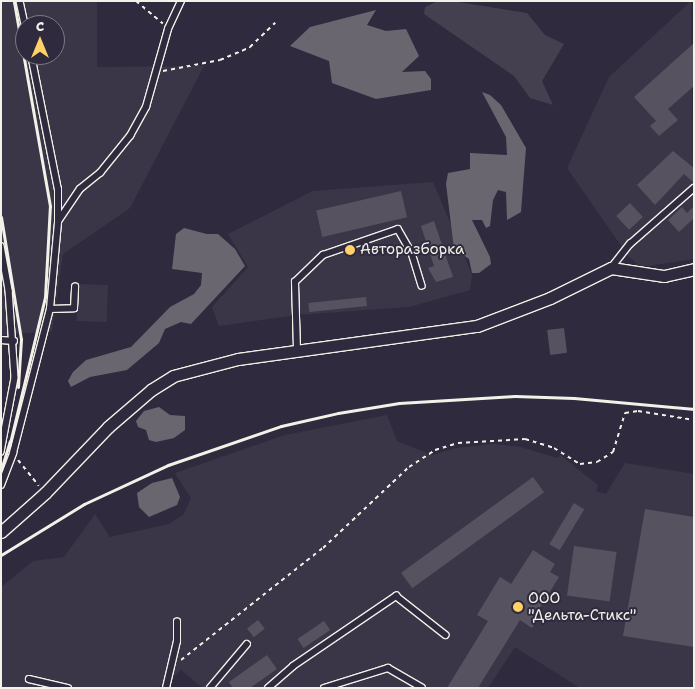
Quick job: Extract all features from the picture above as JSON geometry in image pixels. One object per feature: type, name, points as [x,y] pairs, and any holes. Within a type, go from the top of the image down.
[{"type":"street","points":[[1,532],[45,493],[108,427],[173,376],[238,359],[477,326],[550,298],[612,268],[664,276],[694,269]]},
{"type":"lane","points":[[20,1],[23,15]]},
{"type":"lane","points":[[58,222],[80,189],[100,173],[130,136],[146,107],[158,71],[168,29],[181,1]]},
{"type":"lane","points":[[1,486],[13,453],[50,309],[58,222],[58,190],[33,65]]},
{"type":"lane","points":[[612,268],[630,244],[694,188]]},
{"type":"lane","points":[[297,350],[295,282],[323,255],[398,229],[412,253],[422,285]]},
{"type":"lane","points":[[1,246],[14,341],[15,378],[1,452]]},
{"type":"lane","points":[[50,309],[74,308],[76,287]]},
{"type":"lane","points":[[1,340],[14,341]]},
{"type":"lane","points":[[268,688],[293,666],[396,596],[446,635]]},
{"type":"lane","points":[[166,688],[177,641],[177,622]]},
{"type":"lane","points":[[210,688],[247,644]]},
{"type":"lane","points":[[324,688],[388,668],[422,688]]},
{"type":"lane","points":[[29,679],[68,688]]},
{"type":"path","points":[[136,1],[168,29]]},
{"type":"path","points":[[158,71],[180,70],[220,60],[250,47],[276,23]]},
{"type":"path","points":[[177,667],[181,660],[323,548],[409,467],[435,450],[458,443],[526,439],[554,448],[580,464],[597,462],[613,452],[625,414],[638,411],[694,420]]},
{"type":"path","points":[[13,453],[45,493]]},
{"type":"shaded area","points":[[1,1],[97,1],[97,67],[204,66],[130,208],[63,254],[52,331],[1,335]]},
{"type":"shaded area","points":[[691,1],[694,259],[641,267],[629,257],[567,168],[609,77]]},
{"type":"shaded area","points":[[436,2],[458,2],[527,13],[545,35],[564,44],[542,81],[553,105],[530,98],[514,76],[424,14],[425,7]]},
{"type":"shaded area","points":[[376,10],[367,25],[386,31],[406,29],[419,56],[402,72],[425,71],[431,79],[431,90],[376,99],[332,83],[329,61],[290,46],[310,27]]},
{"type":"shaded area","points":[[482,92],[490,95],[501,105],[526,148],[521,212],[507,220],[506,192],[498,190],[493,200],[490,226],[486,228],[482,220],[472,220],[490,257],[491,264],[479,273],[472,273],[469,259],[454,249],[446,184],[448,173],[470,169],[470,153],[507,155],[506,137]]},
{"type":"shaded area","name":"Авторазборка","points":[[433,182],[472,275],[470,290],[409,307],[296,315],[219,326],[212,307],[248,267],[228,234],[313,191]]},
{"type":"shaded area","points":[[184,228],[207,234],[218,234],[235,249],[245,266],[191,324],[181,322],[165,329],[159,343],[127,370],[90,377],[71,387],[68,381],[73,372],[86,360],[131,347],[170,307],[194,294],[201,285],[202,273],[172,269],[176,234]]},
{"type":"shaded area","points":[[78,284],[108,285],[107,322],[77,321]]},
{"type":"shaded area","points":[[159,407],[170,415],[185,416],[185,430],[174,438],[156,442],[149,440],[146,430],[138,427],[136,421],[144,411]]},
{"type":"shaded area","points":[[387,415],[397,441],[432,455],[456,448],[493,444],[521,447],[557,458],[560,455],[598,485],[596,491],[606,494],[625,463],[694,474],[694,688],[580,688],[515,647],[488,688],[203,688],[181,670],[158,688],[1,688],[1,587],[33,561],[64,557],[95,514],[110,537],[169,524],[184,514],[191,498],[175,473],[285,435]]},
{"type":"shaded area","points":[[172,478],[180,497],[177,505],[149,517],[139,507],[137,493],[152,483]]},
{"type":"building","points":[[694,43],[694,86],[668,109],[678,120],[659,136],[650,126],[656,121],[634,97]]},
{"type":"building","points":[[673,151],[694,168],[694,183],[684,174],[655,205],[637,185]]},
{"type":"building","points":[[401,191],[407,217],[322,237],[316,211]]},
{"type":"building","points":[[630,203],[643,217],[629,230],[616,216]]},
{"type":"building","points":[[694,206],[694,218],[679,232],[668,220],[682,207],[687,213]]},
{"type":"building","points":[[434,221],[453,277],[436,282],[428,268],[434,266],[421,226]]},
{"type":"building","points":[[366,297],[367,306],[309,312],[308,303]]},
{"type":"building","points":[[564,328],[567,353],[550,355],[547,330]]},
{"type":"building","points":[[533,477],[544,492],[412,588],[401,573]]},
{"type":"building","points":[[574,503],[584,509],[560,550],[549,544]]},
{"type":"building","points":[[645,509],[694,517],[694,647],[623,636]]},
{"type":"building","points":[[574,546],[617,552],[610,601],[567,596]]},
{"type":"building","points":[[533,550],[555,564],[550,572],[559,577],[538,611],[541,613],[532,628],[520,620],[478,688],[447,688],[488,621],[477,615],[500,577],[511,584]]},
{"type":"building","points":[[258,620],[265,629],[254,637],[247,629]]},
{"type":"building","points":[[324,621],[330,630],[304,648],[297,639]]},
{"type":"building","points":[[267,655],[277,669],[250,688],[233,688],[229,682]]},
{"type":"railway","points":[[9,447],[45,297],[50,206],[14,1]]},
{"type":"railway","points":[[1,217],[21,339],[18,387]]},
{"type":"railway","points":[[1,555],[84,504],[168,465],[281,426],[338,413],[399,403],[515,396],[574,398],[694,409]]},
{"type":"railway","points":[[1,470],[10,441]]},
{"type":"place","name":"Авторазборка","points":[[350,250]]},
{"type":"place","name":"ООО \"Дельта-Стикс\"","points":[[518,607]]}]
